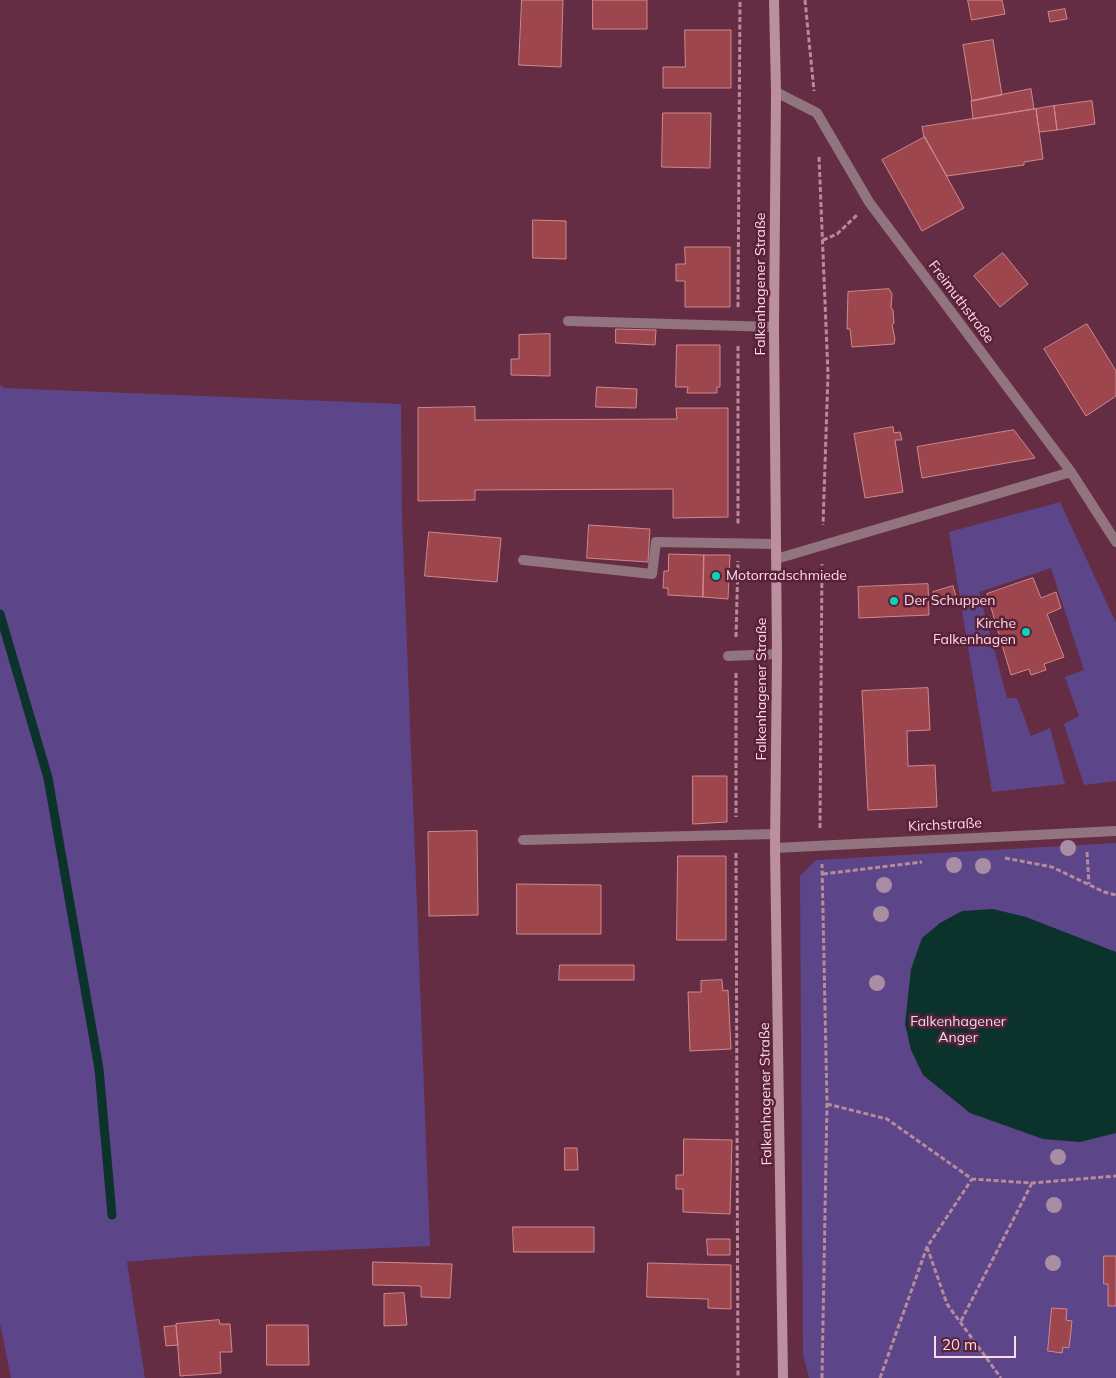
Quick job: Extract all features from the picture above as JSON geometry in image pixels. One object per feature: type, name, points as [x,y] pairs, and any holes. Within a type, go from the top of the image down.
[{"type":"main road","name":"Falkenhagener Straße","points":[[774,0],[776,92],[774,327],[777,654],[775,848],[783,1378]]},
{"type":"street","points":[[776,92],[817,113]]},
{"type":"street","name":"Freimuthstraße","points":[[817,113],[869,202],[1071,472],[1116,542]]},
{"type":"street","points":[[568,321],[774,327]]},
{"type":"street","points":[[776,559],[1071,472]]},
{"type":"street","points":[[523,560],[652,574],[656,542],[776,544]]},
{"type":"street","points":[[732,656],[777,654]]},
{"type":"street","name":"Kirchstraße","points":[[775,848],[1116,831]]},
{"type":"street","points":[[523,840],[775,834]]},
{"type":"path","points":[[738,1378],[736,835],[732,656],[738,543],[740,0]]},
{"type":"path","points":[[805,0],[817,113]]},
{"type":"path","points":[[819,152],[828,374],[822,545],[820,845],[823,874],[827,1104],[822,1378]]},
{"type":"path","points":[[824,240],[837,234],[869,202]]},
{"type":"path","points":[[1086,833],[1089,884]]},
{"type":"path","points":[[996,856],[1052,867],[1104,892],[1116,895]]},
{"type":"path","points":[[823,874],[930,860]]},
{"type":"path","points":[[827,1104],[887,1119],[972,1178],[1032,1183],[1116,1176]]},
{"type":"path","points":[[880,1378],[927,1247],[972,1178]]},
{"type":"path","points":[[960,1321],[1032,1183]]},
{"type":"path","points":[[927,1247],[947,1304],[1001,1378]]},
{"type":"green space","points":[[0,385],[4,388],[401,404],[402,517],[430,1246],[196,1256],[127,1262],[145,1378],[11,1378],[0,1323]]},
{"type":"green space","points":[[1060,502],[1116,623],[1116,781],[1084,785],[1064,724],[1079,716],[1065,677],[1084,670],[1051,568],[979,592],[1007,698],[1017,698],[1031,736],[1050,728],[1065,784],[992,792],[949,532]]},
{"type":"green space","name":"Falkenhagener Anger","points":[[1116,843],[1116,1378],[809,1378],[803,1355],[800,876],[816,860]]},
{"type":"shaded area","points":[[993,909],[1026,917],[1116,952],[1116,1133],[1080,1142],[1043,1139],[970,1113],[923,1075],[911,1050],[905,1024],[911,969],[922,938],[940,923],[962,911]]},
{"type":"building","points":[[522,0],[563,0],[561,67],[519,65]]},
{"type":"building","points":[[593,0],[647,0],[647,29],[593,29]]},
{"type":"building","points":[[968,0],[1002,0],[1005,14],[972,20]]},
{"type":"building","points":[[1065,9],[1067,19],[1050,22],[1048,12]]},
{"type":"building","points":[[685,30],[731,30],[731,88],[663,88],[663,67],[685,67]]},
{"type":"building","points":[[993,40],[1002,95],[972,101],[963,45]]},
{"type":"building","points":[[1031,89],[1034,109],[973,119],[971,101]]},
{"type":"building","points":[[1092,101],[1095,124],[1057,130],[1054,106]]},
{"type":"building","points":[[1054,106],[1057,130],[1039,132],[1036,109]]},
{"type":"building","points":[[1036,109],[1043,159],[1024,162],[1024,165],[947,176],[924,137],[922,127]]},
{"type":"building","points":[[663,113],[711,113],[710,168],[662,167]]},
{"type":"building","points":[[925,137],[964,208],[922,231],[882,160]]},
{"type":"building","points":[[533,220],[566,221],[566,259],[533,258]]},
{"type":"building","points":[[685,247],[730,247],[730,307],[685,307],[685,281],[676,281],[676,264],[685,264]]},
{"type":"building","points":[[1003,253],[1028,284],[1000,307],[974,276]]},
{"type":"building","points":[[889,289],[892,294],[891,308],[893,310],[894,344],[852,347],[850,329],[847,329],[848,292]]},
{"type":"building","points":[[1087,324],[1116,371],[1116,396],[1086,416],[1044,349]]},
{"type":"building","points":[[616,329],[656,330],[655,345],[616,343]]},
{"type":"building","points":[[550,334],[550,376],[511,375],[511,359],[519,359],[519,335]]},
{"type":"building","points":[[677,345],[720,345],[720,387],[717,387],[717,393],[687,393],[688,387],[676,387]]},
{"type":"building","points":[[597,387],[637,389],[636,408],[596,407]]},
{"type":"building","points":[[475,407],[475,420],[677,419],[676,408],[728,408],[728,517],[673,518],[673,489],[475,490],[475,500],[418,501],[418,408]]},
{"type":"building","points":[[893,427],[894,433],[900,432],[902,440],[895,440],[903,492],[865,498],[854,434]]},
{"type":"building","points":[[1014,430],[1035,458],[922,478],[917,447]]},
{"type":"building","points":[[589,525],[650,529],[648,562],[587,558]]},
{"type":"building","points":[[429,532],[501,538],[497,582],[425,576]]},
{"type":"building","points":[[669,554],[704,555],[703,597],[668,595],[668,588],[663,588],[664,571],[668,571]]},
{"type":"building","name":"Motorradschmiede","points":[[704,555],[730,555],[728,599],[703,597]]},
{"type":"building","name":"Kirche Falkenhagen","points":[[1033,578],[1041,598],[1056,592],[1061,608],[1047,614],[1064,657],[1044,664],[1046,670],[1031,675],[1029,669],[1011,675],[987,594]]},
{"type":"building","name":"Der Schuppen","points":[[928,584],[929,615],[859,618],[858,587]]},
{"type":"building","points":[[953,586],[957,600],[936,606],[933,592]]},
{"type":"building","points":[[928,688],[930,730],[907,731],[908,766],[935,765],[937,807],[868,810],[862,691]]},
{"type":"building","points":[[693,776],[727,776],[727,822],[693,824]]},
{"type":"building","points":[[477,831],[478,915],[429,916],[428,832]]},
{"type":"building","points":[[678,856],[726,856],[726,940],[677,940]]},
{"type":"building","points":[[517,884],[601,885],[601,934],[517,934]]},
{"type":"building","points":[[560,965],[634,965],[634,980],[559,980]]},
{"type":"building","points":[[722,980],[723,991],[728,990],[731,1049],[690,1051],[688,992],[701,992],[701,981]]},
{"type":"building","points":[[684,1139],[732,1140],[730,1214],[683,1212],[683,1189],[676,1189],[676,1175],[683,1175]]},
{"type":"building","points":[[565,1148],[577,1148],[578,1170],[565,1170]]},
{"type":"building","points":[[513,1227],[594,1227],[594,1252],[514,1252]]},
{"type":"building","points":[[707,1239],[730,1239],[730,1255],[708,1255]]},
{"type":"building","points":[[1104,1256],[1116,1256],[1116,1306],[1108,1306],[1108,1284],[1104,1284]]},
{"type":"building","points":[[373,1262],[452,1264],[450,1298],[421,1297],[421,1286],[373,1285]]},
{"type":"building","points":[[648,1263],[731,1265],[731,1309],[708,1308],[708,1299],[647,1297]]},
{"type":"building","points":[[404,1293],[407,1325],[384,1326],[384,1294]]},
{"type":"building","points":[[1052,1308],[1067,1309],[1066,1320],[1072,1321],[1069,1348],[1063,1347],[1062,1353],[1048,1351]]},
{"type":"building","points":[[219,1320],[220,1324],[230,1324],[232,1352],[220,1352],[221,1373],[180,1376],[176,1324]]},
{"type":"building","points":[[267,1325],[308,1325],[309,1365],[267,1365]]},
{"type":"building","points":[[176,1326],[178,1345],[166,1346],[164,1327]]},
{"type":"waterway","points":[[0,614],[48,778],[99,1069],[112,1215]]},
{"type":"place","name":"Motorradschmiede","points":[[716,576]]},
{"type":"place","name":"Der Schuppen","points":[[894,601]]},
{"type":"place","name":"Kirche Falkenhagen","points":[[1026,632]]}]
